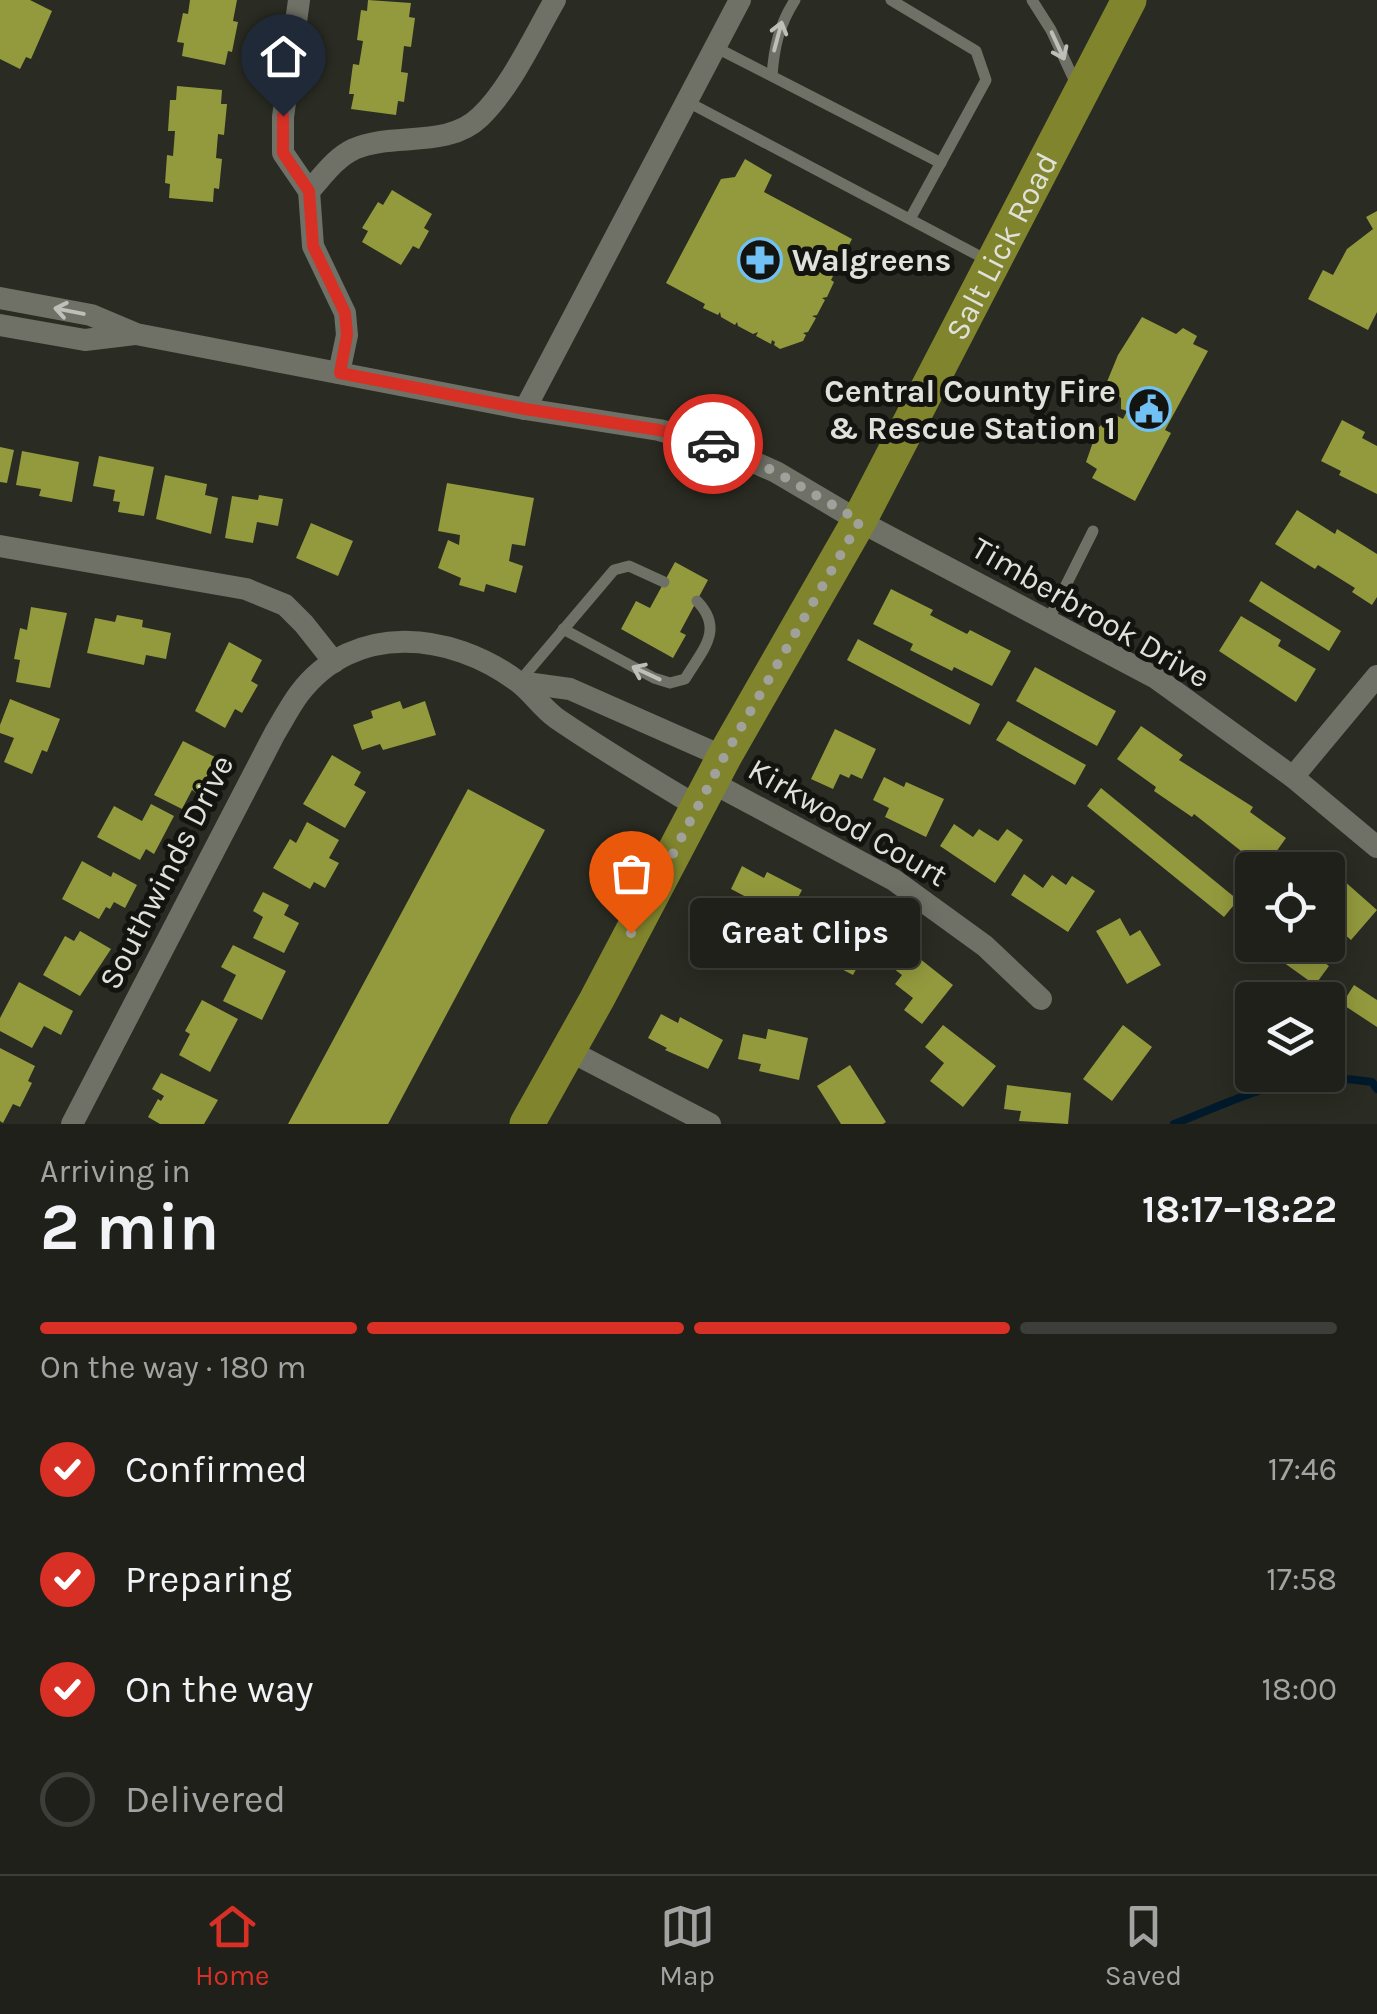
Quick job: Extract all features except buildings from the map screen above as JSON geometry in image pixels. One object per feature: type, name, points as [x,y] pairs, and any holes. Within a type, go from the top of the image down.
[{"type":"main road","name":"Salt Lick Road","points":[[526,1124],[711,782],[860,521],[1129,0]]},
{"type":"street","points":[[299,0],[283,153],[309,191],[313,246],[345,313],[347,335],[340,373]]},
{"type":"street","points":[[309,191],[340,158],[355,149],[378,142],[429,138],[462,129],[479,118],[555,0]]},
{"type":"street","points":[[525,409],[740,0]]},
{"type":"street","points":[[0,298],[91,316],[136,334]]},
{"type":"street","points":[[0,325],[85,340],[136,334]]},
{"type":"street","name":"Timberbrook Drive","points":[[136,334],[691,437],[776,472],[860,521],[1156,678],[1293,778],[1377,846]]},
{"type":"street","points":[[0,546],[246,588],[285,606],[334,662],[374,644],[395,640],[436,642],[481,658],[519,682],[552,716],[711,782]]},
{"type":"street","name":"Southwinds Drive","points":[[72,1124],[275,733],[300,692],[334,662]]},
{"type":"street","points":[[1293,778],[1377,676]]},
{"type":"street","points":[[519,682],[570,689],[711,782]]},
{"type":"street","name":"Kirkwood Court","points":[[711,782],[894,880],[986,946],[1041,999]]},
{"type":"street","points":[[568,1050],[710,1124]]},
{"type":"lane","points":[[772,76],[774,46],[783,18],[795,0]]},
{"type":"lane","points":[[891,0],[976,51],[986,80],[910,219]]},
{"type":"lane","points":[[1032,0],[1081,94]]},
{"type":"lane","points":[[715,47],[941,163]]},
{"type":"lane","points":[[686,101],[993,263]]},
{"type":"lane","points":[[1049,619],[1093,531]]},
{"type":"lane","points":[[519,682],[614,570],[629,566],[664,582]]},
{"type":"lane","points":[[563,629],[670,683],[686,679],[712,633],[710,614],[697,601]]},
{"type":"waterway","points":[[1174,1124],[1247,1095],[1293,1082],[1343,1079],[1372,1082],[1377,1089]]},
{"type":"way so far","points":[[631,933],[724,757],[860,521],[776,472],[713,444]]},
{"type":"place","name":"Walgreens","points":[[760,260]]},
{"type":"place","name":"Central County Fire & Rescue Station 1","points":[[1149,409]]},
{"type":"place","name":"Great Clips","points":[[631,933]]},
{"type":"route","points":[[283,116],[283,153],[309,191],[313,246],[345,313],[347,335],[340,373],[659,430],[713,444]]}]
